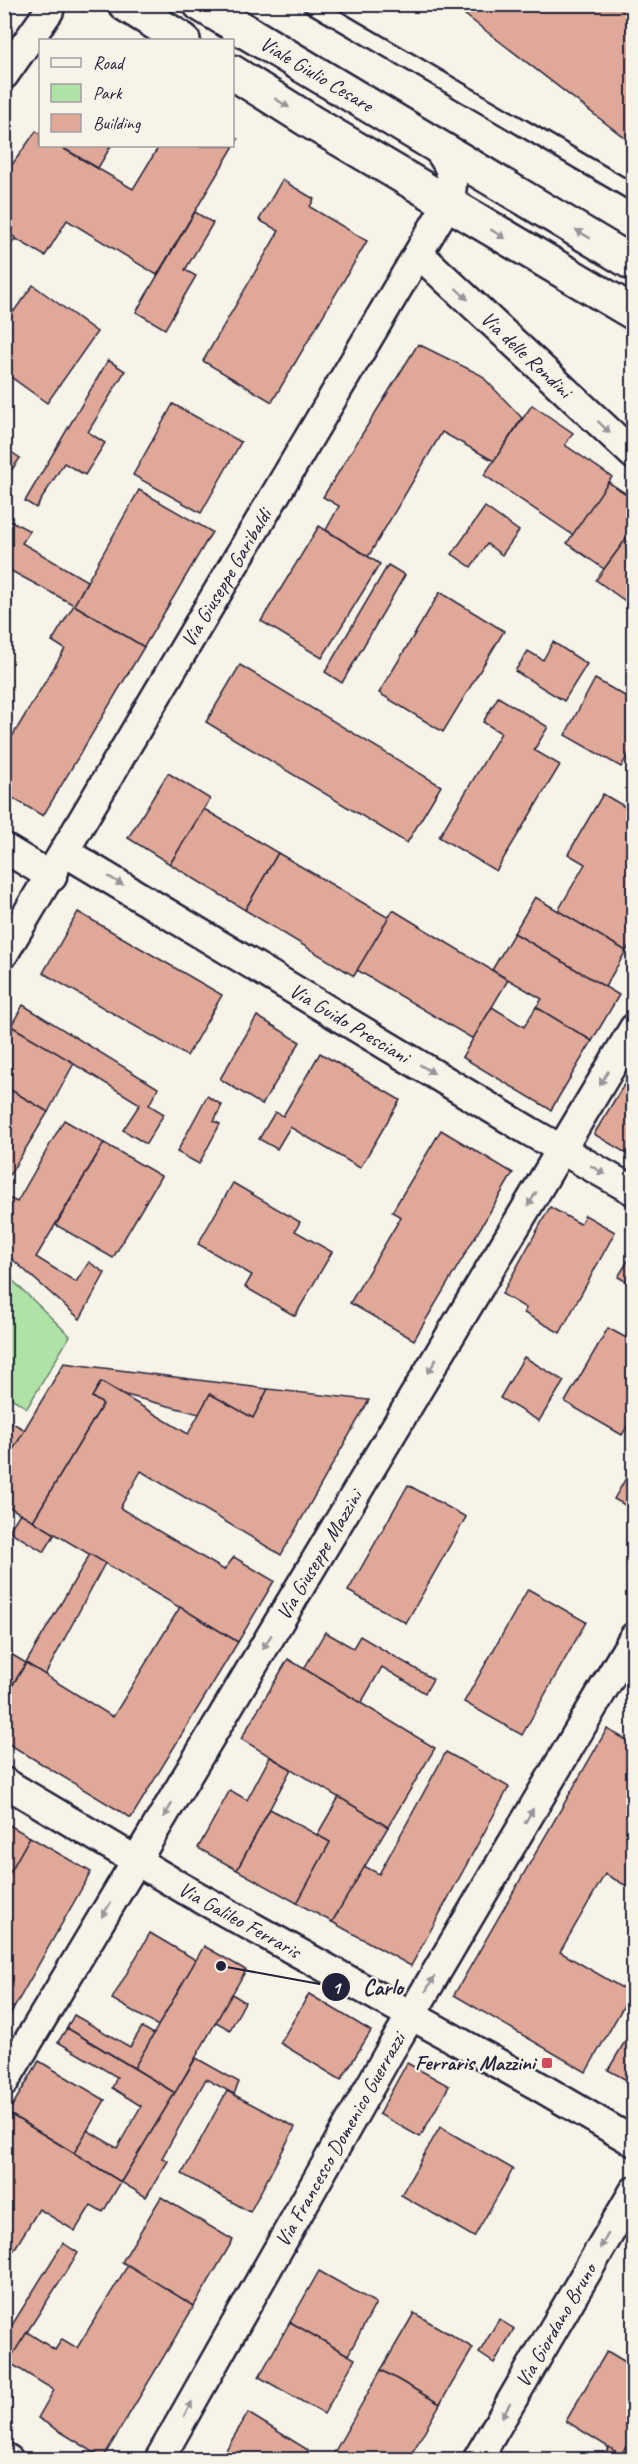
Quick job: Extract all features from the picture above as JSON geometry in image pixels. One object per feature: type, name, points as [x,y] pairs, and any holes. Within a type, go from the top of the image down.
[{"type":"street","points":[[126,4],[181,39]]},
{"type":"street","name":"Viale Giulio Cesare","points":[[200,4],[633,264]]},
{"type":"street","points":[[4,75],[49,11]]},
{"type":"street","name":"Viale Giulio Cesare","points":[[234,73],[633,313]]},
{"type":"street","name":"Viale Giulio Cesare","points":[[434,145],[451,169],[454,181],[448,203]]},
{"type":"street","name":"Via Giuseppe Garibaldi","points":[[4,953],[52,877],[448,203]]},
{"type":"street","name":"Via delle Rondini","points":[[419,254],[633,455]]},
{"type":"street","points":[[4,848],[52,877]]},
{"type":"street","name":"Via Guido Presciani","points":[[66,852],[633,1191]]},
{"type":"street","name":"Via Giuseppe Mazzini","points":[[4,2082],[633,1028]]},
{"type":"street","name":"Via Francesco Domenico Guerrazzi","points":[[159,2460],[411,2015],[633,1637]]},
{"type":"street","name":"Via Galileo Ferraris","points":[[4,1782],[184,1889],[633,2142]]},
{"type":"street","name":"Via Giordano Bruno","points":[[477,2460],[633,2191]]},
{"type":"street","points":[[4,2457],[9,2460]]},
{"type":"lane","points":[[311,4],[331,9],[633,193]]},
{"type":"green space","points":[[5,1273],[70,1336],[27,1408],[5,1394]]},
{"type":"building","points":[[451,4],[634,4],[634,145]]},
{"type":"building","points":[[36,131],[39,133],[39,147],[61,147],[133,189],[158,147],[233,147],[157,275],[67,220],[45,256],[4,232],[4,176]]},
{"type":"building","points":[[64,147],[110,147],[98,168]]},
{"type":"building","points":[[282,180],[314,199],[310,207],[367,241],[272,402],[203,361],[279,231],[259,220]]},
{"type":"building","points":[[195,212],[213,223],[185,270],[196,276],[165,329],[136,312]]},
{"type":"building","points":[[4,232],[16,238],[4,254]]},
{"type":"building","points":[[33,285],[97,332],[47,403],[4,372],[4,303],[14,311]]},
{"type":"building","points":[[418,344],[481,375],[522,418],[494,461],[442,432],[368,557],[326,530],[339,506],[323,497]]},
{"type":"building","points":[[108,360],[125,371],[88,432],[105,443],[85,475],[64,463],[36,508],[25,501]]},
{"type":"building","points":[[173,404],[241,442],[201,513],[133,475]]},
{"type":"building","points":[[532,405],[573,433],[565,445],[612,477],[573,535],[484,475]]},
{"type":"building","points":[[4,447],[20,458],[4,481]]},
{"type":"building","points":[[608,482],[634,499],[634,528],[604,569],[567,543]]},
{"type":"building","points":[[139,490],[212,532],[144,647],[74,605]]},
{"type":"building","points":[[485,507],[519,531],[502,555],[487,544],[471,567],[452,554]]},
{"type":"building","points":[[11,521],[30,531],[22,543],[87,581],[74,605],[4,567],[4,532]]},
{"type":"building","points":[[319,526],[380,564],[322,658],[261,621]]},
{"type":"building","points":[[634,528],[634,595],[628,603],[596,580]]},
{"type":"building","points":[[388,565],[405,575],[342,683],[325,672]]},
{"type":"building","points":[[440,592],[504,631],[443,732],[379,693]]},
{"type":"building","points":[[74,605],[144,647],[43,816],[4,793],[4,750],[65,649],[52,641]]},
{"type":"building","points":[[553,642],[587,664],[564,701],[515,671],[528,651],[543,660]]},
{"type":"building","points":[[240,665],[441,786],[407,843],[206,722]]},
{"type":"building","points":[[595,679],[634,701],[634,744],[621,767],[565,735]]},
{"type":"building","points":[[498,697],[548,727],[534,750],[560,765],[496,871],[439,837],[501,733],[483,722]]},
{"type":"building","points":[[168,773],[210,799],[170,864],[128,838]]},
{"type":"building","points":[[603,794],[634,812],[634,938],[626,951],[558,911],[585,864],[568,854]]},
{"type":"building","points":[[204,809],[278,853],[245,910],[170,864]]},
{"type":"building","points":[[278,853],[389,918],[354,976],[245,910]]},
{"type":"building","points":[[535,897],[626,951],[605,987],[514,933]]},
{"type":"building","points":[[393,910],[508,980],[473,1039],[357,970]]},
{"type":"building","points":[[78,912],[222,995],[187,1056],[43,973]]},
{"type":"building","points":[[514,933],[619,995],[592,1041],[536,1007],[542,999],[492,970]]},
{"type":"building","points":[[23,1005],[158,1088],[149,1105],[164,1114],[146,1144],[123,1130],[140,1104],[11,1026]]},
{"type":"building","points":[[492,1007],[524,1027],[536,1007],[592,1041],[551,1110],[462,1057]]},
{"type":"building","points":[[257,1016],[300,1042],[262,1105],[220,1079]]},
{"type":"building","points":[[11,1026],[74,1063],[48,1112],[4,1086],[4,1037]]},
{"type":"building","points":[[320,1053],[400,1100],[360,1168],[290,1127],[277,1149],[259,1139],[275,1112],[283,1116]]},
{"type":"building","points":[[634,1068],[634,1158],[594,1134]]},
{"type":"building","points":[[4,1086],[48,1112],[4,1184]]},
{"type":"building","points":[[207,1096],[222,1105],[214,1121],[220,1124],[199,1164],[177,1152]]},
{"type":"building","points":[[64,1120],[104,1143],[36,1257],[76,1282],[89,1262],[105,1273],[80,1319],[4,1252],[4,1196],[17,1202]]},
{"type":"building","points":[[441,1130],[513,1173],[414,1340],[350,1303],[401,1217],[392,1212]]},
{"type":"building","points":[[104,1143],[161,1176],[113,1258],[56,1225]]},
{"type":"building","points":[[233,1183],[300,1222],[295,1231],[332,1252],[295,1316],[245,1287],[252,1275],[198,1244]]},
{"type":"building","points":[[550,1207],[580,1224],[585,1215],[615,1232],[560,1333],[524,1313],[526,1308],[502,1294]]},
{"type":"building","points":[[634,1251],[634,1286],[618,1277]]},
{"type":"building","points":[[608,1328],[634,1342],[634,1416],[622,1435],[565,1402]]},
{"type":"building","points":[[524,1357],[564,1381],[539,1421],[500,1398]]},
{"type":"building","points":[[64,1363],[268,1389],[253,1418],[210,1394],[199,1414],[122,1394],[101,1382],[92,1397],[103,1404],[33,1521],[4,1504],[4,1464]]},
{"type":"building","points":[[101,1382],[188,1434],[210,1394],[253,1418],[268,1389],[369,1400],[281,1555],[141,1471],[120,1508],[224,1570],[234,1557],[274,1581],[238,1642],[33,1521],[103,1404],[92,1397]]},
{"type":"building","points":[[4,1418],[25,1430],[4,1464]]},
{"type":"building","points":[[634,1464],[634,1510],[614,1499]]},
{"type":"building","points":[[408,1485],[466,1517],[406,1623],[348,1591]]},
{"type":"building","points":[[20,1513],[55,1534],[44,1552],[9,1531]]},
{"type":"building","points":[[90,1554],[105,1563],[45,1675],[26,1663]]},
{"type":"building","points":[[528,1589],[586,1622],[522,1735],[464,1702]]},
{"type":"building","points":[[180,1607],[238,1642],[131,1818],[4,1741],[4,1699],[26,1663],[113,1717]]},
{"type":"building","points":[[325,1632],[353,1648],[360,1636],[433,1679],[425,1693],[382,1667],[361,1703],[304,1669]]},
{"type":"building","points":[[4,1650],[26,1663],[4,1699]]},
{"type":"building","points":[[288,1659],[435,1748],[388,1827],[241,1739]]},
{"type":"building","points":[[607,1729],[634,1744],[634,1890],[605,1874],[560,1952],[631,1993],[586,2072],[454,1995]]},
{"type":"building","points":[[446,1752],[509,1787],[411,1966],[332,1922],[364,1866],[379,1874]]},
{"type":"building","points":[[270,1757],[291,1769],[237,1870],[198,1848],[230,1790],[247,1800]]},
{"type":"building","points":[[339,1797],[388,1827],[332,1922],[297,1903],[330,1842],[317,1835]]},
{"type":"building","points":[[270,1809],[330,1842],[297,1903],[237,1870]]},
{"type":"building","points":[[4,1822],[30,1837],[4,1883]]},
{"type":"building","points":[[30,1837],[91,1872],[14,2008],[4,2003],[4,1883]]},
{"type":"building","points":[[150,1933],[196,1960],[158,2026],[112,1999]]},
{"type":"building","points":[[204,1946],[246,1970],[175,2093],[134,2068]]},
{"type":"building","points":[[232,1994],[245,2002],[230,2030],[216,2022]]},
{"type":"building","points":[[309,1994],[371,2031],[341,2080],[280,2043]]},
{"type":"building","points":[[4,2003],[14,2008],[4,2024]]},
{"type":"building","points":[[74,2015],[130,2047],[142,2027],[154,2034],[134,2068],[67,2028]]},
{"type":"building","points":[[634,2026],[634,2084],[608,2070]]},
{"type":"building","points":[[67,2028],[175,2093],[121,2182],[74,2153],[87,2130],[117,2148],[141,2106],[112,2088],[117,2077],[58,2042]]},
{"type":"building","points":[[196,2058],[239,2082],[234,2094],[206,2079],[162,2158],[168,2161],[146,2197],[121,2182]]},
{"type":"building","points":[[39,2061],[105,2100],[74,2153],[8,2113]]},
{"type":"building","points":[[407,2063],[449,2086],[420,2137],[379,2114]]},
{"type":"building","points":[[227,2091],[295,2127],[250,2212],[182,2174]]},
{"type":"building","points":[[8,2113],[121,2182],[103,2212],[91,2205],[75,2231],[39,2209],[4,2266],[4,2119]]},
{"type":"building","points":[[440,2127],[513,2169],[474,2237],[401,2195]]},
{"type":"building","points":[[161,2197],[233,2240],[194,2306],[122,2262]]},
{"type":"building","points":[[63,2243],[78,2253],[4,2371],[4,2338]]},
{"type":"building","points":[[128,2265],[194,2306],[103,2458],[38,2418],[54,2390],[8,2362],[27,2332],[55,2350],[62,2339],[77,2348]]},
{"type":"building","points":[[319,2271],[376,2303],[348,2355],[290,2322]]},
{"type":"building","points":[[414,2313],[473,2348],[440,2404],[381,2370]]},
{"type":"building","points":[[499,2319],[514,2329],[494,2363],[479,2353]]},
{"type":"building","points":[[290,2322],[355,2359],[324,2414],[259,2377]]},
{"type":"building","points":[[607,2351],[634,2367],[634,2435],[621,2455],[566,2421]]},
{"type":"building","points":[[381,2370],[440,2404],[408,2460],[330,2460]]},
{"type":"building","points":[[248,2413],[308,2450],[302,2460],[220,2460]]},
{"type":"building","points":[[630,2440],[634,2442],[634,2460],[601,2460],[609,2447],[621,2455]]},
{"type":"place","name":"Carlo","points":[[221,1966]]},
{"type":"place","name":"Ferraris Mazzini","points":[[547,2063]]}]
